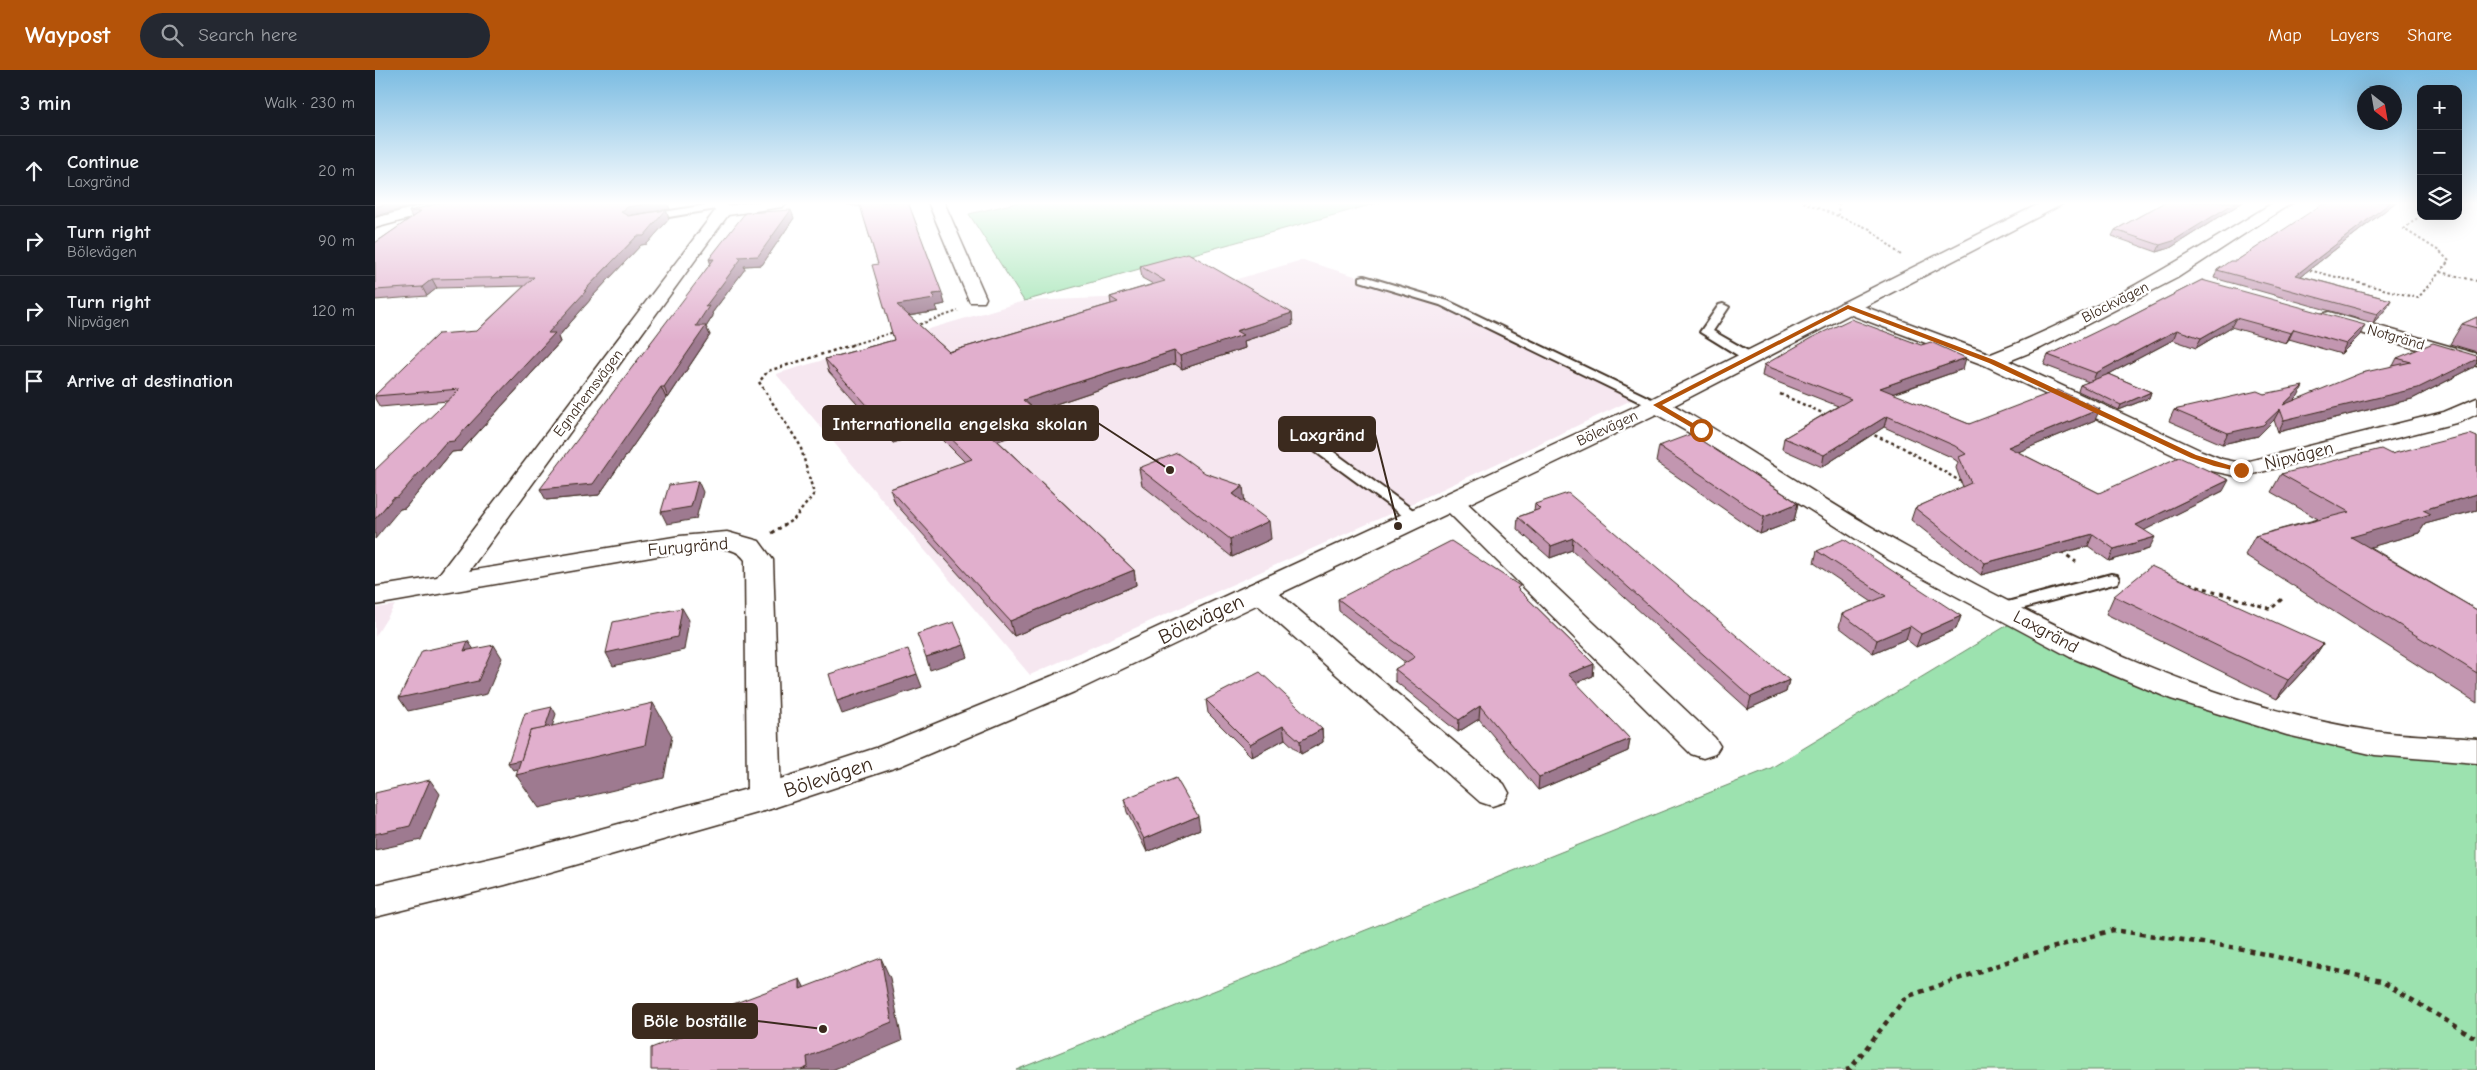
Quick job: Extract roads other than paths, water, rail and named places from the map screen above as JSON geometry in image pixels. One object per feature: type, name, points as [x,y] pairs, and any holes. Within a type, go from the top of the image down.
[{"type":"street","name":"Egnahemsvägen","points":[[446,584],[688,249]]},
{"type":"street","points":[[956,249],[977,298]]},
{"type":"street","name":"Bölevägen","points":[[375,901],[505,870],[764,798],[888,756],[1063,684],[1657,405],[1963,249]]},
{"type":"street","name":"Blockvägen","points":[[1991,361],[2034,344],[2171,274],[2211,249]]},
{"type":"street","points":[[2171,274],[2190,280]]},
{"type":"street","name":"Nipvägen","points":[[1848,307],[1991,361],[2194,456],[2216,465],[2241,470],[2452,417],[2477,405]]},
{"type":"street","name":"Notgränd","points":[[2314,314],[2477,360]]},
{"type":"street","name":"Laxgränd","points":[[1657,405],[1701,430],[1899,554],[2081,650],[2182,691],[2287,724],[2375,743],[2477,751]]},
{"type":"street","points":[[1451,501],[1703,746]]},
{"type":"street","name":"Furugränd","points":[[375,596],[680,544],[727,540],[750,547],[759,560],[764,798]]},
{"type":"street","name":"Bölevägen","points":[[1259,591],[1492,793]]},
{"type":"lane","points":[[1364,279],[1444,303],[1657,405]]},
{"type":"lane","points":[[1723,307],[1706,332],[1751,358]]},
{"type":"lane","points":[[1307,439],[1415,518]]},
{"type":"lane","points":[[2002,609],[2111,579]]},
{"type":"place","name":"Internationella engelska skolan","points":[[1170,470]]},
{"type":"place","name":"Laxgränd","points":[[1398,526]]},
{"type":"place","name":"Böle boställe","points":[[823,1029]]}]
